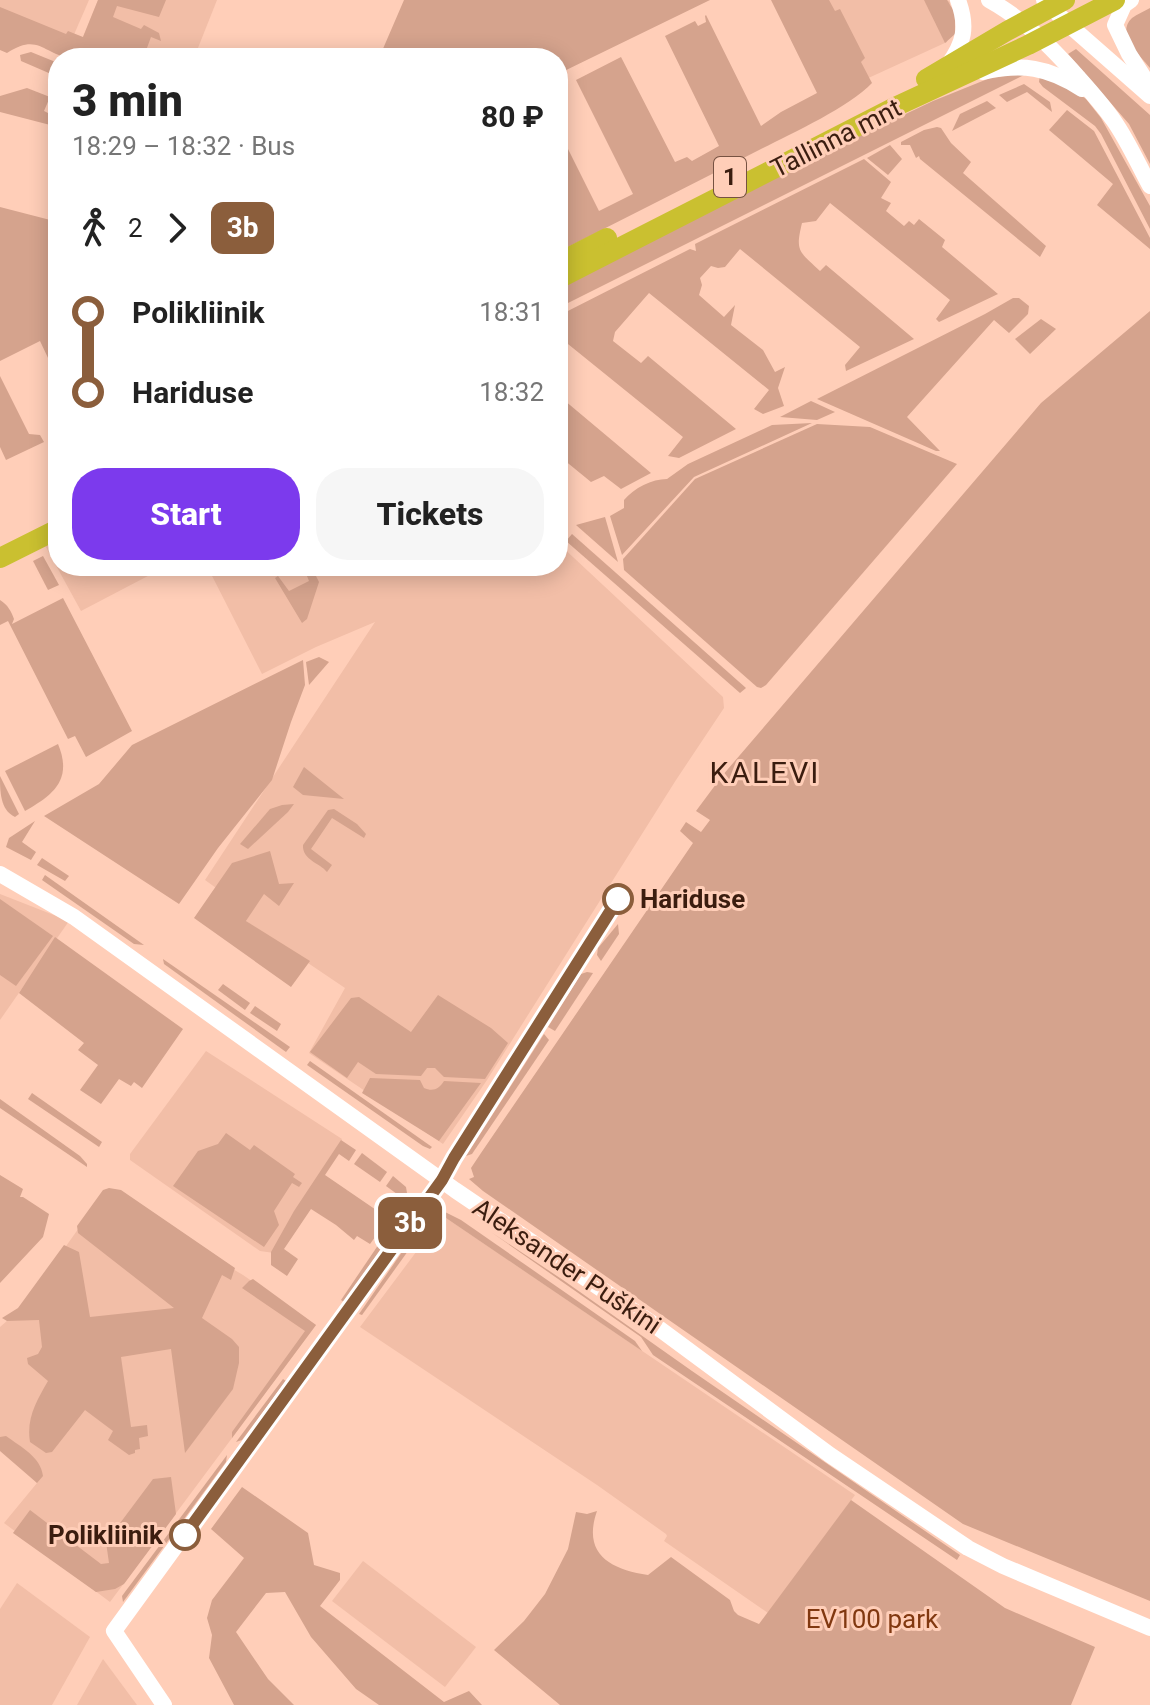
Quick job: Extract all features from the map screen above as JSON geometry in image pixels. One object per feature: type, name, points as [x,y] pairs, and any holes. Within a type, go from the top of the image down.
[{"type":"highway","name":"Tallinna mnt","points":[[568,258],[951,74],[1042,38],[1115,0]]},
{"type":"highway","name":"Tallinna mnt","points":[[568,274],[869,121],[951,74],[1053,2]]},
{"type":"highway","points":[[0,545],[48,521]]},
{"type":"highway","points":[[0,558],[48,534]]},
{"type":"main road","points":[[958,0],[965,33],[951,74],[1019,66],[1066,79],[1095,97]]},
{"type":"main road","points":[[989,0],[1024,22],[1042,38],[1095,97],[1113,119],[1150,186]]},
{"type":"main road","points":[[1131,0],[1124,5],[1115,25],[1150,87]]},
{"type":"main road","points":[[1053,2],[1068,24],[1150,96]]},
{"type":"main road","name":"Aleksander Puškini","points":[[0,874],[74,917],[442,1180],[653,1324],[830,1455],[968,1548],[1150,1628]]},
{"type":"main road","points":[[164,1705],[114,1631],[442,1180]]},
{"type":"shaded area","points":[[0,0],[89,0],[68,48],[49,48],[0,34]]},
{"type":"shaded area","points":[[98,0],[217,0],[198,48],[109,48],[83,37]]},
{"type":"shaded area","points":[[825,0],[947,0],[950,2],[947,42],[864,80]]},
{"type":"shaded area","points":[[48,534],[48,551],[41,538]]},
{"type":"shaded area","points":[[568,552],[723,697],[724,708],[443,1144],[309,1053],[345,988],[246,921],[251,913],[205,880],[375,622],[262,674],[212,576],[568,576]]},
{"type":"shaded area","points":[[62,576],[148,576],[81,611]]},
{"type":"shaded area","points":[[0,894],[69,921],[0,1020]]},
{"type":"shaded area","points":[[206,1051],[342,1139],[311,1200],[274,1253],[260,1251],[130,1160],[130,1154]]},
{"type":"shaded area","points":[[107,1195],[243,1275],[316,1325],[110,1602],[4,1523],[37,1483],[0,1437],[0,1327],[23,1307],[81,1225]]},
{"type":"shaded area","points":[[443,1216],[855,1495],[768,1613],[664,1541],[666,1534],[597,1485],[360,1327]]},
{"type":"shaded area","points":[[363,1561],[476,1647],[445,1687],[332,1601]]},
{"type":"shaded area","points":[[17,1583],[90,1637],[52,1705],[0,1705],[0,1609]]},
{"type":"shaded area","points":[[103,1659],[137,1705],[77,1705]]},
{"type":"green space","points":[[98,0],[166,0],[159,17],[117,6],[113,17],[141,29],[144,25],[159,33],[161,41],[151,37],[147,48],[48,49],[27,44],[7,53],[0,50],[0,7],[66,34],[68,31],[83,37]]},
{"type":"green space","points":[[404,0],[710,0],[568,69],[568,48],[383,48]]},
{"type":"green space","points":[[771,0],[829,0],[835,11],[840,9],[865,58],[861,62],[872,83],[820,119],[568,247],[568,149],[599,211],[633,194],[576,80],[621,57],[675,162],[687,157],[692,161],[719,146],[665,36],[695,21],[698,26],[706,22],[706,15],[761,126],[817,93]]},
{"type":"green space","points":[[924,0],[947,0],[955,13],[955,34],[945,43]]},
{"type":"green space","points":[[1150,8],[1150,68],[1131,44],[1126,31],[1132,18]]},
{"type":"green space","points":[[1076,49],[1150,115],[1150,164],[1129,124],[1068,54]]},
{"type":"green space","points":[[31,52],[48,59],[48,73],[21,61],[20,55]]},
{"type":"green space","points":[[1028,73],[568,303],[568,283],[853,139],[990,78]]},
{"type":"green space","points":[[1040,74],[1075,91],[1101,118],[1150,206],[1150,229],[1101,134],[1095,126],[1043,87],[1039,82]]},
{"type":"green space","points":[[1024,84],[1050,102],[1052,112],[1027,92],[1007,102],[999,95]]},
{"type":"green space","points":[[27,88],[48,96],[44,111],[48,113],[48,124],[0,112],[0,96]]},
{"type":"green space","points":[[987,101],[996,108],[952,131],[960,114]]},
{"type":"green space","points":[[1067,110],[1094,131],[1150,238],[1150,249],[1097,205],[1113,184],[1049,130]]},
{"type":"green space","points":[[937,127],[971,162],[963,173],[1046,246],[1040,257],[919,156],[916,158],[910,145],[901,145],[901,142],[924,130]]},
{"type":"green space","points":[[890,145],[902,159],[888,175],[867,158]]},
{"type":"green space","points":[[864,159],[891,182],[881,198],[891,203],[886,211],[904,226],[909,221],[914,225],[919,219],[945,240],[942,247],[998,294],[939,322],[936,319],[950,300],[830,203],[816,221],[802,223],[800,250],[820,271],[826,265],[914,339],[846,371],[845,365],[860,347],[740,249],[725,267],[711,266],[700,278],[702,285],[699,295],[724,317],[735,305],[731,325],[763,350],[775,372],[785,367],[778,388],[784,406],[763,414],[754,409],[769,390],[649,293],[615,332],[613,341],[641,363],[648,356],[736,429],[679,458],[668,456],[683,437],[568,344],[568,311],[690,249],[696,251],[695,244]]},
{"type":"green space","points":[[0,207],[48,219],[48,358],[40,341],[0,361]]},
{"type":"green space","points":[[1013,298],[1019,298],[1029,306],[1028,314],[1009,333],[994,320],[907,417],[940,451],[817,399],[985,314]]},
{"type":"green space","points":[[1150,311],[1150,1601],[963,1524],[469,1179],[474,1177],[471,1168],[481,1153],[693,843],[680,831],[686,822],[701,832],[710,820],[696,811],[722,776],[1041,403]]},
{"type":"green space","points":[[1041,319],[1056,329],[1030,354],[1015,339]]},
{"type":"green space","points":[[0,376],[29,434],[40,435],[44,442],[6,460],[0,447]]},
{"type":"green space","points":[[811,401],[835,412],[817,420],[780,417]]},
{"type":"green space","points":[[568,403],[651,473],[621,489],[604,476],[591,482],[568,463]]},
{"type":"green space","points":[[812,423],[694,477],[622,555],[610,516],[624,508],[624,500],[638,488],[649,482],[667,479],[688,464],[772,425]]},
{"type":"green space","points":[[817,424],[870,427],[957,464],[761,688],[624,570],[623,559],[695,479]]},
{"type":"green space","points":[[605,517],[618,562],[576,525]]},
{"type":"green space","points":[[572,534],[746,688],[740,693],[568,543]]},
{"type":"green space","points":[[43,556],[48,565],[48,576],[54,576],[59,585],[48,590],[33,561]]},
{"type":"green space","points":[[278,576],[289,591],[309,581],[307,576],[316,576],[319,582],[307,619],[302,623],[275,578]]},
{"type":"green space","points":[[63,598],[132,731],[86,757],[75,736],[68,739],[8,621],[0,625],[0,600],[12,613],[12,624]]},
{"type":"green space","points":[[319,657],[329,662],[309,685],[306,662]]},
{"type":"green space","points":[[303,660],[305,685],[272,780],[179,904],[44,816],[99,784],[132,745]]},
{"type":"green space","points":[[58,744],[62,757],[62,777],[52,792],[25,811],[5,771]]},
{"type":"green space","points":[[304,767],[344,799],[303,795],[293,787]]},
{"type":"green space","points":[[0,776],[19,814],[15,817],[4,805]]},
{"type":"green space","points":[[294,804],[248,849],[240,844],[270,809]]},
{"type":"green space","points":[[334,809],[366,834],[364,838],[332,818],[311,849],[332,865],[327,872],[308,858],[303,845],[328,810]]},
{"type":"green space","points":[[35,821],[22,842],[36,852],[31,860],[6,847],[9,838]]},
{"type":"green space","points":[[270,851],[279,884],[294,883],[279,906],[264,894],[246,921],[310,961],[291,987],[194,918],[232,863]]},
{"type":"green space","points":[[42,858],[69,876],[65,881],[37,865]]},
{"type":"green space","points":[[45,875],[144,945],[134,944],[42,880]]},
{"type":"green space","points":[[0,899],[53,936],[16,986],[0,975]]},
{"type":"green space","points":[[618,924],[619,934],[601,961],[597,955],[598,948]]},
{"type":"green space","points":[[55,937],[183,1029],[142,1088],[134,1082],[131,1086],[119,1079],[101,1104],[80,1090],[98,1065],[78,1050],[84,1043],[19,993]]},
{"type":"green space","points":[[163,959],[290,1047],[286,1052],[164,964]]},
{"type":"green space","points":[[593,973],[555,1031],[548,1027],[581,974]]},
{"type":"green space","points":[[223,984],[250,1003],[245,1010],[218,990]]},
{"type":"green space","points":[[438,995],[491,1028],[508,1043],[485,1079],[444,1077],[435,1068],[427,1068],[421,1076],[376,1074],[358,1062],[347,1078],[310,1052],[351,998],[359,997],[411,1032]]},
{"type":"green space","points":[[255,1006],[281,1024],[277,1031],[250,1013]]},
{"type":"green space","points":[[544,1034],[549,1040],[472,1154],[466,1156]]},
{"type":"green space","points":[[310,1061],[432,1147],[423,1146],[307,1065]]},
{"type":"green space","points":[[370,1078],[420,1080],[424,1088],[430,1090],[438,1088],[444,1081],[481,1083],[439,1141],[362,1093]]},
{"type":"green space","points":[[32,1093],[102,1142],[99,1147],[28,1099]]},
{"type":"green space","points":[[0,1099],[80,1156],[87,1167],[0,1108]]},
{"type":"green space","points":[[226,1133],[250,1150],[254,1145],[295,1174],[293,1177],[302,1183],[299,1187],[292,1183],[274,1211],[279,1225],[264,1247],[173,1186],[198,1151],[218,1144]]},
{"type":"green space","points":[[341,1140],[356,1150],[349,1161],[339,1154],[325,1175],[382,1214],[397,1194],[386,1186],[393,1176],[406,1187],[407,1193],[370,1244],[357,1236],[354,1240],[311,1209],[284,1249],[298,1259],[287,1276],[271,1265],[271,1252]]},
{"type":"green space","points":[[362,1153],[387,1172],[380,1182],[354,1164]]},
{"type":"green space","points":[[0,1175],[23,1189],[20,1197],[49,1214],[43,1237],[0,1283]]},
{"type":"green space","points":[[103,1190],[121,1190],[235,1268],[231,1280],[222,1275],[202,1318],[239,1347],[233,1389],[185,1453],[171,1349],[121,1357],[131,1427],[147,1425],[148,1436],[139,1438],[140,1449],[135,1453],[129,1455],[108,1440],[113,1431],[85,1410],[52,1452],[46,1453],[30,1442],[31,1417],[48,1381],[28,1364],[27,1358],[38,1354],[42,1347],[39,1320],[7,1321],[2,1318],[18,1308],[64,1245],[79,1252],[90,1317],[174,1308],[78,1233],[77,1226]]},
{"type":"green space","points":[[406,1204],[409,1208],[344,1302],[341,1300]]},
{"type":"green space","points":[[445,1212],[635,1341],[642,1351],[443,1216]]},
{"type":"green space","points":[[427,1216],[431,1219],[362,1315],[359,1314]]},
{"type":"green space","points":[[491,1232],[960,1555],[957,1560],[653,1355],[641,1337]]},
{"type":"green space","points":[[253,1279],[316,1325],[232,1438],[232,1432],[305,1331],[242,1288]]},
{"type":"green space","points":[[283,1379],[286,1381],[242,1440],[236,1442]]},
{"type":"green space","points":[[6,1436],[38,1463],[43,1476],[37,1483],[0,1451],[0,1437]]},
{"type":"green space","points":[[227,1455],[226,1462],[123,1602],[122,1596]]},
{"type":"green space","points":[[171,1477],[176,1514],[124,1584],[115,1589],[96,1592],[13,1533],[30,1510],[101,1564],[109,1563],[106,1542],[153,1479]]},
{"type":"green space","points":[[242,1487],[308,1533],[314,1565],[340,1573],[340,1580],[320,1606],[444,1702],[469,1691],[482,1705],[379,1705],[356,1689],[311,1637],[285,1592],[266,1593],[236,1632],[268,1679],[294,1705],[234,1705],[209,1658],[212,1635],[207,1618],[212,1600],[244,1558],[211,1529]]},
{"type":"green space","name":"EV100 park","points":[[851,1500],[1005,1608],[1095,1647],[1071,1705],[560,1705],[494,1650],[524,1621],[545,1594],[568,1549],[576,1512],[587,1514],[597,1511],[593,1538],[597,1549],[611,1563],[648,1575],[671,1557],[730,1600],[738,1615],[759,1624]]},
{"type":"bus line","name":"3b","points":[[185,1535],[442,1180],[618,899]]},
{"type":"place","name":"Hariduse","points":[[618,899]]},
{"type":"place","name":"Polikliinik","points":[[185,1535]]},
{"type":"district","name":"KALEVI","points":[[765,773]]}]
